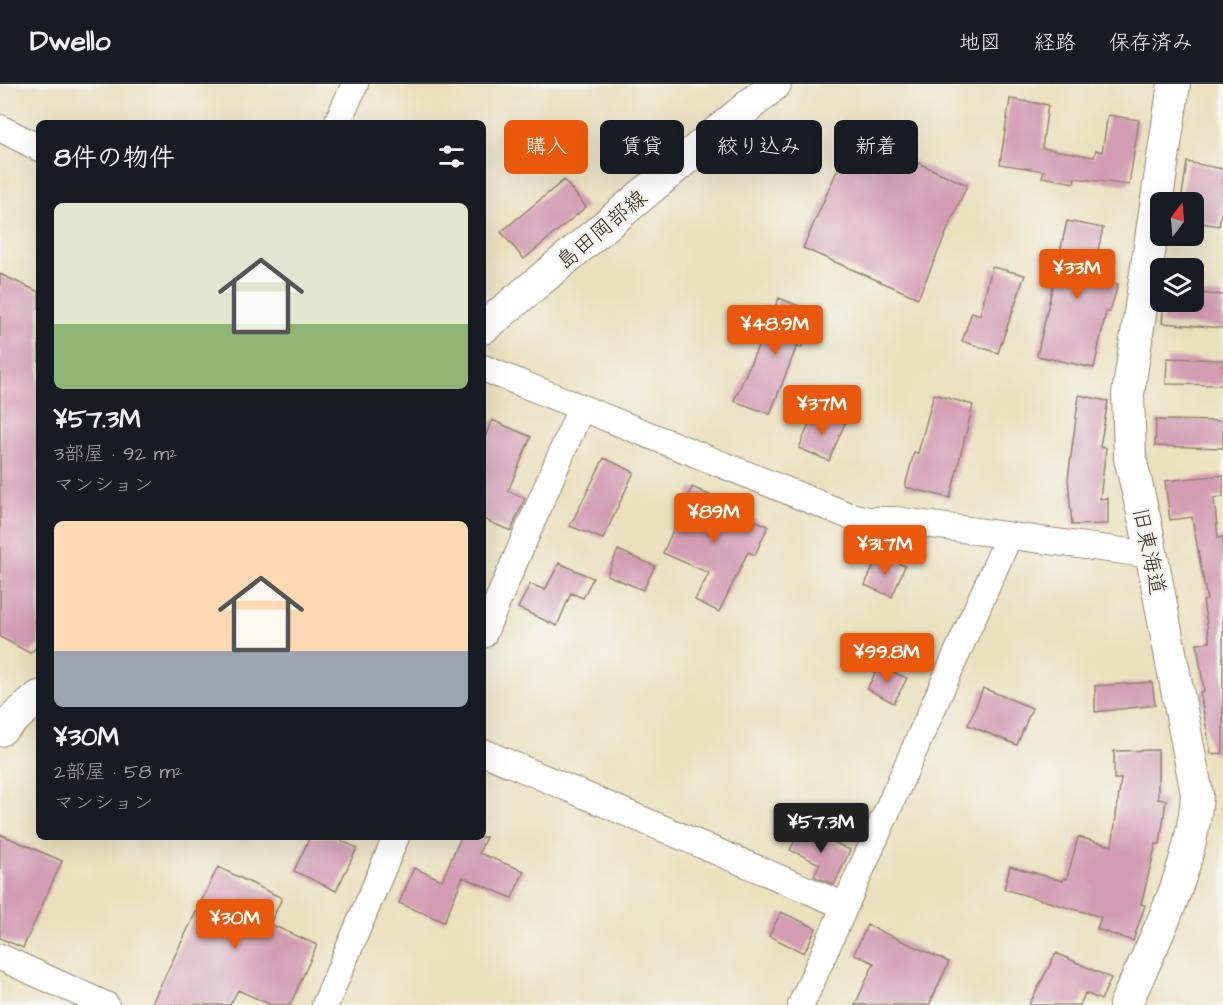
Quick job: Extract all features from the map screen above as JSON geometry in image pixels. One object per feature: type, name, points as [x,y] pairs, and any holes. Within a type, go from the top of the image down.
[{"type":"main road","name":"島田岡部線","points":[[486,325],[775,84]]},
{"type":"main road","name":"旧東海道","points":[[1125,1005],[1176,882],[1196,808],[1196,784],[1152,555],[1130,458],[1128,393],[1174,84]]},
{"type":"main road","points":[[0,730],[36,700]]},
{"type":"street","points":[[338,120],[355,84]]},
{"type":"street","points":[[0,128],[36,146]]},
{"type":"street","points":[[486,369],[867,520],[896,520],[1152,555]]},
{"type":"street","points":[[486,628],[582,408]]},
{"type":"street","points":[[801,1005],[1009,536]]},
{"type":"street","points":[[486,753],[845,906]]},
{"type":"street","points":[[324,1005],[395,840]]},
{"type":"street","points":[[0,957],[106,1005]]},
{"type":"building","points":[[1010,99],[1048,105],[1042,148],[1094,157],[1096,150],[1102,152],[1108,115],[1139,120],[1129,185],[1075,178],[1074,183],[1042,177],[1044,171],[1000,164]]},
{"type":"building","points":[[1187,162],[1223,169],[1223,203],[1219,226],[1204,224],[1204,192],[1182,192]]},
{"type":"building","points":[[918,163],[967,185],[918,298],[803,248],[835,174],[918,174]]},
{"type":"building","points":[[564,180],[586,207],[524,259],[501,232]]},
{"type":"building","points":[[1067,221],[1103,228],[1092,277],[1118,284],[1110,312],[1106,312],[1094,368],[1037,356]]},
{"type":"building","points":[[992,267],[1025,275],[998,353],[962,341],[972,312],[980,315]]},
{"type":"building","points":[[0,274],[36,291],[36,648],[30,653],[0,637]]},
{"type":"building","points":[[1204,294],[1223,295],[1223,328],[1162,323],[1163,312],[1204,312]]},
{"type":"building","points":[[779,298],[816,313],[801,348],[797,346],[770,414],[734,401]]},
{"type":"building","points":[[1167,358],[1223,360],[1223,385],[1166,384]]},
{"type":"building","points":[[934,394],[973,405],[950,498],[905,487],[914,452],[918,453]]},
{"type":"building","points":[[1079,395],[1108,401],[1100,447],[1106,448],[1100,499],[1108,498],[1108,524],[1072,525],[1068,479]]},
{"type":"building","points":[[815,410],[845,423],[829,461],[799,448]]},
{"type":"building","points":[[492,420],[531,437],[508,491],[525,498],[511,531],[486,520],[486,435]]},
{"type":"building","points":[[1156,420],[1223,421],[1223,448],[1155,446]]},
{"type":"building","points":[[604,458],[634,472],[603,539],[570,526]]},
{"type":"building","points":[[1223,475],[1223,497],[1214,498],[1218,538],[1223,537],[1223,753],[1211,754],[1200,692],[1204,691],[1197,644],[1210,642],[1203,601],[1207,600],[1192,517],[1170,520],[1165,481]]},
{"type":"building","points":[[692,487],[718,499],[717,503],[768,526],[755,555],[748,552],[719,612],[695,600],[709,573],[663,553]]},
{"type":"building","points":[[618,550],[655,566],[643,590],[607,575]]},
{"type":"building","points":[[878,555],[905,566],[892,597],[865,585]]},
{"type":"building","points":[[559,563],[593,578],[583,598],[571,593],[557,626],[518,608],[530,584],[545,590]]},
{"type":"building","points":[[879,666],[907,678],[894,703],[867,689]]},
{"type":"building","points":[[1152,682],[1155,705],[1095,712],[1095,686]]},
{"type":"building","points":[[983,688],[1032,708],[1017,745],[968,725]]},
{"type":"building","points":[[1158,750],[1158,799],[1166,800],[1160,844],[1156,844],[1141,904],[1145,905],[1133,941],[1097,929],[1101,917],[1004,889],[1010,866],[1063,881],[1064,878],[1067,879],[1078,837],[1112,846],[1121,779],[1114,779],[1114,751]]},
{"type":"building","points":[[802,827],[850,850],[834,885],[814,876],[820,864],[790,850]]},
{"type":"building","points":[[0,834],[62,861],[23,948],[0,938]]},
{"type":"building","points":[[309,840],[340,840],[357,848],[336,891],[294,871]]},
{"type":"building","points":[[460,840],[485,840],[479,853],[524,871],[512,898],[463,877],[444,922],[399,903],[414,868],[442,880]]},
{"type":"building","points":[[218,867],[282,898],[270,924],[317,945],[290,1005],[271,1005],[238,990],[230,1005],[151,1005]]},
{"type":"building","points":[[781,912],[816,928],[804,953],[769,936]]},
{"type":"building","points":[[867,925],[949,962],[929,1005],[855,1005],[874,963],[854,954]]},
{"type":"building","points":[[1056,953],[1111,978],[1101,1000],[1085,993],[1080,1005],[1029,1005]]}]
